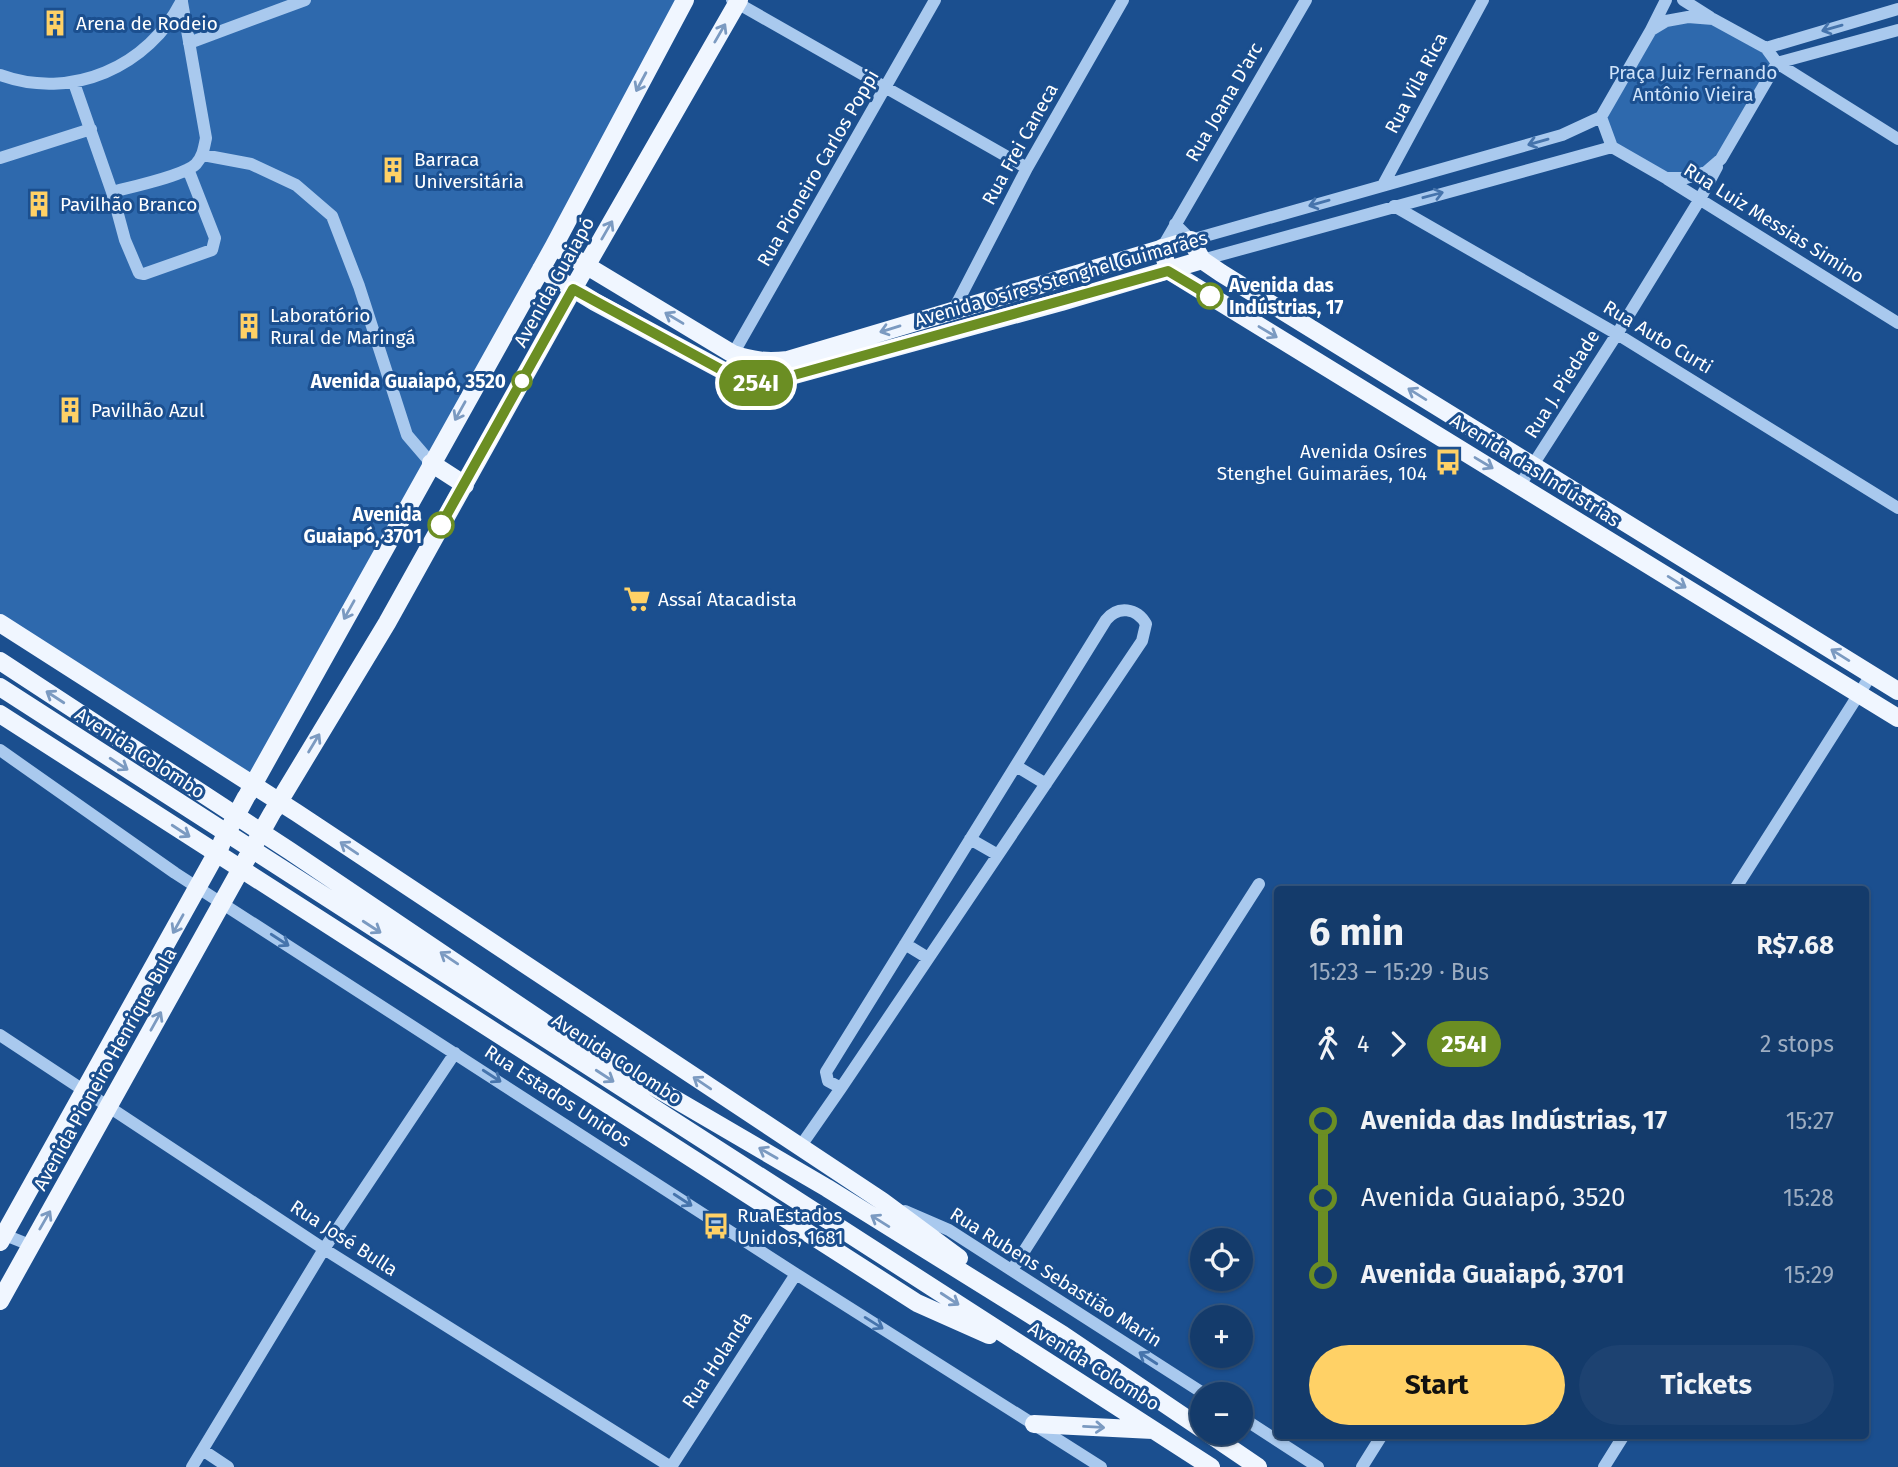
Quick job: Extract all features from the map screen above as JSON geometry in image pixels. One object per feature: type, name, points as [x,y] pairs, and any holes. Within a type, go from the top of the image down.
[{"type":"main road","name":"Avenida Guaiapó","points":[[219,848],[554,246],[685,0]]},
{"type":"main road","name":"Avenida Guaiapó","points":[[244,864],[387,623],[736,1]]},
{"type":"main road","name":"Avenida Osíres Stenghel Guimarães","points":[[554,246],[733,354],[767,362],[788,360],[1191,240]]},
{"type":"main road","name":"Avenida das Indústrias","points":[[1191,240],[1202,260],[1898,691]]},
{"type":"main road","points":[[1162,248],[1168,271]]},
{"type":"main road","name":"Avenida Osíres Stenghel Guimarães","points":[[541,269],[731,375],[756,383],[789,377],[1202,260]]},
{"type":"main road","name":"Avenida das Indústrias","points":[[1168,271],[1898,718]]},
{"type":"main road","points":[[431,463],[465,485]]},
{"type":"main road","points":[[0,623],[249,791],[882,1201],[1063,1335]]},
{"type":"main road","name":"Avenida Colombo","points":[[0,661],[290,851],[548,1025],[827,1188],[1063,1335],[1190,1421]]},
{"type":"main road","name":"Avenida Colombo","points":[[0,687],[1211,1467]]},
{"type":"main road","points":[[0,714],[244,864],[917,1303],[1044,1360]]},
{"type":"main road","name":"Avenida Pioneiro Henrique Bula","points":[[1,1237],[219,848]]},
{"type":"main road","name":"Avenida Pioneiro Henrique Bula","points":[[0,1301],[244,864]]},
{"type":"main road","points":[[1034,1424],[1155,1430]]},
{"type":"main road","points":[[1226,1445],[1258,1467]]},
{"type":"street","points":[[189,43],[305,0]]},
{"type":"street","name":"Rua Pioneiro Carlos Poppi","points":[[733,354],[935,0]]},
{"type":"street","name":"Rua Frei Caneca","points":[[954,309],[1027,168],[1123,0]]},
{"type":"street","name":"Rua Joana D'arc","points":[[1162,248],[1306,0]]},
{"type":"street","name":"Rua Vila Rica","points":[[1383,185],[1483,0]]},
{"type":"street","points":[[1666,0],[1601,117],[1612,147],[1665,178],[1686,178],[1706,172],[1721,159],[1777,63],[1898,30]]},
{"type":"street","points":[[1683,0],[1766,48],[1777,63],[1898,139]]},
{"type":"street","points":[[112,192],[188,169],[203,155],[206,138],[182,1]]},
{"type":"street","points":[[0,75],[50,85],[74,83],[118,68],[157,39],[182,1]]},
{"type":"street","points":[[736,1],[1027,168]]},
{"type":"street","points":[[1766,48],[1898,9]]},
{"type":"street","points":[[1651,30],[1666,21],[1688,17],[1713,19]]},
{"type":"street","points":[[74,83],[139,273],[145,274],[212,250],[215,245],[215,238],[188,169]]},
{"type":"street","name":"Avenida Osíres Stenghel Guimarães","points":[[1191,240],[1562,135],[1583,128],[1601,117]]},
{"type":"street","points":[[0,158],[90,129]]},
{"type":"street","name":"Avenida Osíres Stenghel Guimarães","points":[[1202,260],[1612,147]]},
{"type":"street","points":[[203,155],[251,164],[285,179],[332,216],[359,286],[407,435],[431,463]]},
{"type":"street","name":"Rua J. Piedade","points":[[1520,485],[1617,334],[1700,199],[1721,159]]},
{"type":"street","name":"Rua Luiz Messias Simino","points":[[1665,178],[1898,323]]},
{"type":"street","name":"Rua Auto Curti","points":[[1394,206],[1617,334],[1898,508]]},
{"type":"street","points":[[1175,224],[1191,240]]},
{"type":"street","points":[[800,1147],[841,1088],[1142,641],[1146,624],[1142,616],[1129,609],[1112,612],[1106,620],[826,1072],[828,1082],[841,1088]]},
{"type":"street","points":[[1737,886],[1871,675]]},
{"type":"street","name":"Rua Estados Unidos","points":[[0,750],[222,903],[796,1274],[1101,1467]]},
{"type":"street","points":[[1016,766],[1046,784]]},
{"type":"street","points":[[970,839],[998,855]]},
{"type":"street","points":[[1012,1270],[1259,884]]},
{"type":"street","points":[[905,944],[928,958]]},
{"type":"street","name":"Rua José Bulla","points":[[0,1035],[324,1249],[671,1467]]},
{"type":"street","points":[[192,1467],[324,1249],[455,1053]]},
{"type":"street","name":"Rua Rubens Sebastião Marin","points":[[882,1201],[949,1230],[1190,1385]]},
{"type":"street","points":[[1,1237],[30,1245]]},
{"type":"street","name":"Rua Holanda","points":[[671,1467],[796,1274]]},
{"type":"street","points":[[1253,1425],[1274,1438]]},
{"type":"street","points":[[1275,1439],[1318,1467]]},
{"type":"street","points":[[1362,1467],[1380,1439]]},
{"type":"street","points":[[1604,1467],[1622,1439]]},
{"type":"street","points":[[204,1451],[228,1467]]},
{"type":"green space","points":[[0,0],[685,0],[252,785],[0,623]]},
{"type":"green space","name":"Praça Juiz Fernando Antônio Vieira","points":[[1713,19],[1777,63],[1706,172],[1666,178],[1612,147],[1601,117],[1651,30],[1666,21]]},
{"type":"bus line","name":"254I","points":[[441,525],[573,289],[731,375],[756,383],[776,380],[1168,271],[1210,296]]},
{"type":"place","name":"Arena de Rodeio","points":[[55,23]]},
{"type":"place","name":"Barraca Universitária","points":[[393,170]]},
{"type":"place","name":"Pavilhão Branco","points":[[39,204]]},
{"type":"place","name":"Avenida das Indústrias, 17","points":[[1210,296]]},
{"type":"place","name":"Laboratório Rural de Maringá","points":[[249,326]]},
{"type":"place","name":"Avenida Guaiapó, 3520","points":[[522,381]]},
{"type":"place","name":"Pavilhão Azul","points":[[70,410]]},
{"type":"place","name":"Avenida Osíres Stenghel Guimarães, 104","points":[[1448,462]]},
{"type":"place","name":"Avenida Guaiapó, 3701","points":[[441,525]]},
{"type":"place","name":"Assaí Atacadista","points":[[637,599]]},
{"type":"place","name":"Rua Estados Unidos, 1681","points":[[716,1226]]}]
